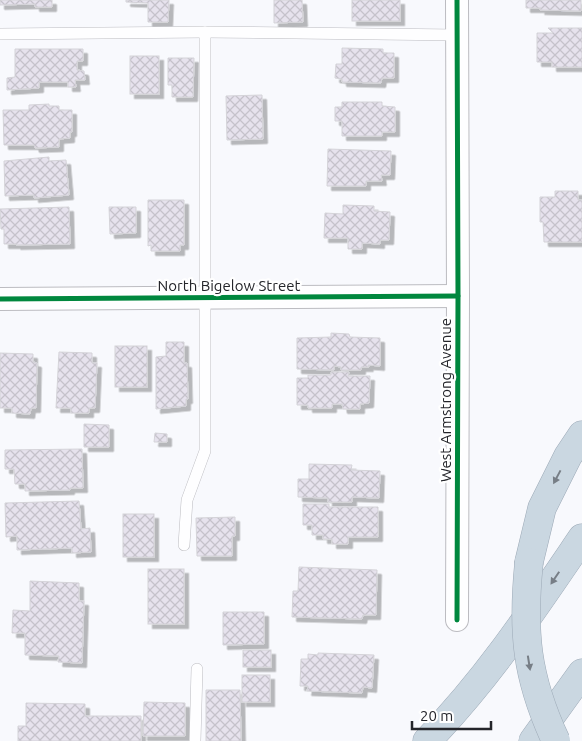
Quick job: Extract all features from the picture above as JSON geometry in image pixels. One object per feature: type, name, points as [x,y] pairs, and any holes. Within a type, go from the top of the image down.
[{"type":"highway","points":[[556,741],[537,694],[530,667],[525,606],[529,562],[542,508],[568,456],[582,435]]},
{"type":"highway","points":[[427,741],[481,681],[508,646],[582,538]]},
{"type":"highway","points":[[533,741],[582,673]]},
{"type":"street","name":"West Armstrong Avenue","points":[[457,0],[457,620]]},
{"type":"street","name":"North Bigelow Street","points":[[0,299],[458,296]]},
{"type":"lane","points":[[184,545],[187,500],[205,451],[205,32]]},
{"type":"lane","points":[[0,34],[205,32],[457,35]]},
{"type":"lane","points":[[196,741],[197,669]]},
{"type":"building","points":[[0,0],[52,0],[52,7],[35,7],[35,4],[0,5]]},
{"type":"building","points":[[126,0],[169,0],[168,22],[148,22],[148,3],[126,2]]},
{"type":"building","points":[[274,0],[302,0],[303,22],[274,23]]},
{"type":"building","points":[[352,0],[400,0],[400,21],[352,21]]},
{"type":"building","points":[[526,0],[581,0],[581,11],[526,8]]},
{"type":"building","points":[[548,28],[582,28],[582,67],[552,67],[552,62],[537,62],[537,33],[553,33]]},
{"type":"building","points":[[342,48],[383,49],[383,53],[394,53],[394,78],[382,78],[381,83],[342,82],[342,79],[335,78],[336,64],[342,64]]},
{"type":"building","points":[[15,49],[83,49],[83,61],[77,61],[77,70],[84,71],[85,80],[75,80],[76,87],[68,87],[68,82],[39,82],[39,88],[7,90],[7,78],[15,77]]},
{"type":"building","points":[[130,56],[159,56],[159,94],[130,94]]},
{"type":"building","points":[[168,58],[194,58],[193,97],[172,97],[172,85],[168,85]]},
{"type":"building","points":[[262,95],[263,139],[227,140],[226,96]]},
{"type":"building","points":[[342,102],[382,102],[382,106],[395,107],[395,132],[382,132],[382,136],[342,136],[342,121],[335,121],[335,107],[342,107]]},
{"type":"building","points":[[49,104],[49,106],[59,106],[59,110],[72,110],[72,132],[70,132],[70,138],[59,139],[59,147],[35,148],[34,145],[4,145],[3,110],[29,110],[29,105]]},
{"type":"building","points":[[328,149],[391,151],[390,175],[381,175],[382,181],[366,181],[366,186],[327,186]]},
{"type":"building","points":[[49,157],[49,161],[66,160],[69,195],[34,198],[34,195],[5,196],[4,161]]},
{"type":"building","points":[[555,191],[578,191],[578,200],[582,200],[582,242],[544,242],[543,222],[540,222],[540,197],[555,197]]},
{"type":"building","points":[[148,200],[184,200],[184,245],[180,245],[180,251],[151,251],[151,245],[148,246]]},
{"type":"building","points":[[343,205],[374,206],[374,211],[390,212],[389,240],[380,240],[380,244],[362,243],[362,249],[348,249],[348,238],[324,238],[325,213],[343,214]]},
{"type":"building","points":[[69,207],[70,244],[4,244],[4,229],[1,229],[0,209]]},
{"type":"building","points":[[109,207],[136,207],[136,233],[110,234]]},
{"type":"building","points":[[331,333],[349,334],[350,337],[380,338],[380,366],[368,365],[369,367],[361,367],[361,370],[341,370],[341,367],[334,366],[334,370],[297,369],[297,338],[331,337]]},
{"type":"building","points":[[166,342],[184,342],[184,363],[187,363],[188,399],[186,399],[186,406],[156,409],[156,357],[166,356]]},
{"type":"building","points":[[115,346],[147,346],[147,387],[115,387]]},
{"type":"building","points":[[59,352],[92,353],[92,363],[97,363],[95,408],[89,408],[89,413],[71,413],[71,408],[56,408]]},
{"type":"building","points":[[0,353],[33,354],[33,362],[37,363],[36,408],[31,408],[30,414],[12,413],[12,408],[0,408]]},
{"type":"building","points":[[331,372],[349,372],[348,376],[370,376],[369,403],[360,404],[360,409],[343,409],[342,404],[332,404],[332,408],[308,408],[308,405],[297,405],[297,378],[308,378],[308,375],[331,375]]},
{"type":"building","points":[[84,424],[109,425],[109,447],[84,447]]},
{"type":"building","points":[[155,433],[167,434],[167,442],[154,442]]},
{"type":"building","points":[[82,449],[83,488],[25,491],[25,484],[15,484],[14,469],[5,469],[5,450]]},
{"type":"building","points":[[309,464],[352,465],[351,470],[380,471],[379,498],[352,497],[352,502],[328,502],[328,498],[298,497],[298,479],[309,479]]},
{"type":"building","points":[[79,501],[81,529],[90,528],[91,552],[72,553],[72,548],[17,550],[17,536],[6,537],[5,503]]},
{"type":"building","points":[[303,504],[329,504],[329,507],[378,507],[378,537],[348,537],[348,544],[332,544],[332,539],[323,539],[323,535],[312,535],[312,525],[303,525]]},
{"type":"building","points":[[123,514],[154,514],[154,557],[123,557]]},
{"type":"building","points":[[235,517],[235,536],[232,536],[232,556],[197,556],[196,518]]},
{"type":"building","points":[[299,567],[377,570],[376,615],[363,615],[362,619],[292,617],[293,591],[298,591]]},
{"type":"building","points":[[148,569],[184,569],[184,624],[148,624]]},
{"type":"building","points":[[30,581],[79,583],[79,601],[84,601],[82,663],[58,662],[59,656],[25,655],[25,633],[12,633],[13,610],[30,611]]},
{"type":"building","points":[[223,612],[264,612],[264,644],[223,645]]},
{"type":"building","points":[[243,650],[271,650],[271,667],[243,667]]},
{"type":"building","points":[[318,653],[374,655],[372,688],[363,687],[362,693],[307,691],[308,686],[300,686],[301,659],[308,659],[308,654],[318,655]]},
{"type":"building","points":[[242,675],[270,675],[270,702],[242,702]]},
{"type":"building","points":[[206,690],[240,690],[241,741],[206,741]]},
{"type":"building","points":[[144,702],[185,703],[185,736],[143,736]]},
{"type":"building","points":[[26,703],[85,704],[85,716],[141,716],[141,741],[18,741],[18,726],[26,726]]},
{"type":"cycle path","points":[[457,0],[457,620]]},
{"type":"cycle path","points":[[0,299],[458,296]]}]
